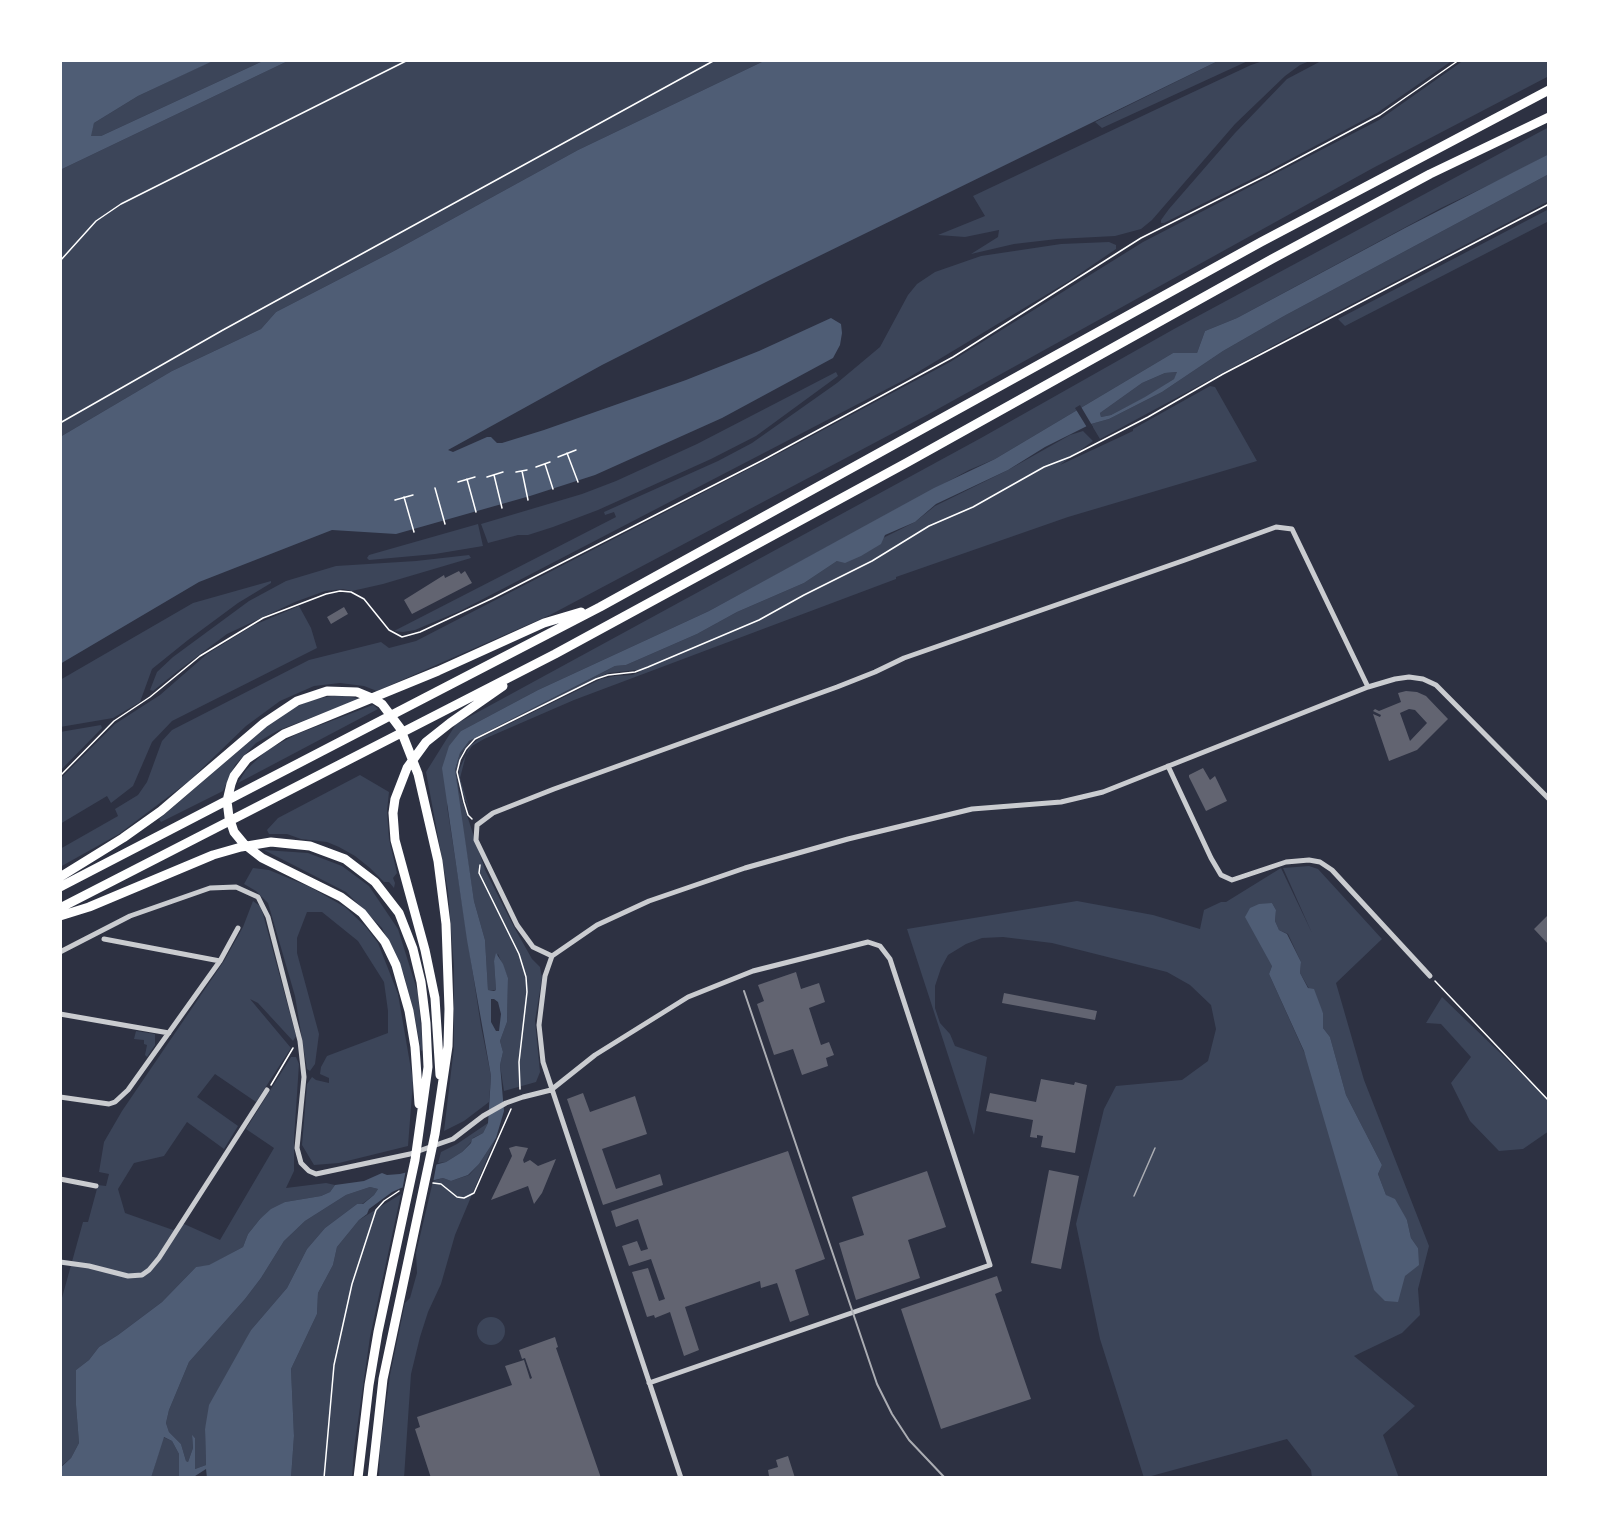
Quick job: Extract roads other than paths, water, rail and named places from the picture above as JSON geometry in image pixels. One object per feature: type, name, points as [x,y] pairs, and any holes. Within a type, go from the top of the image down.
[{"type":"highway","points":[[60,887],[600,607],[1261,242],[1549,90]]},
{"type":"highway","points":[[60,908],[534,665],[908,462],[1272,259],[1430,174],[1549,117]]},
{"type":"highway","points":[[421,1116],[415,1047],[409,1011],[396,965],[378,932],[362,913],[341,897],[262,858],[239,838],[228,817],[227,801],[231,784],[247,759],[268,744],[302,726],[429,675],[544,623],[600,607]]},
{"type":"highway","points":[[441,1092],[435,998],[426,950],[395,840],[393,813],[395,799],[407,768],[426,742],[534,665]]},
{"type":"highway","points":[[60,877],[123,838],[161,811],[264,723],[287,706],[307,696],[327,691],[357,692],[374,699],[395,719],[405,738],[418,774],[438,861],[447,944],[448,1037],[426,1186],[385,1371],[372,1478]]},
{"type":"highway","points":[[60,916],[89,907],[192,863],[241,847],[271,843],[297,844],[322,849],[345,859],[375,882],[391,901],[404,924],[413,949],[424,1003],[428,1043],[426,1087],[418,1138],[405,1191],[373,1358],[358,1478]]},
{"type":"street","points":[[552,956],[533,947],[518,925],[476,840],[477,825],[494,813],[554,789],[837,687],[904,658],[1276,526],[1292,529],[1368,687]]},
{"type":"street","points":[[681,1478],[543,1062],[539,1025],[545,976],[552,956],[597,925],[649,901],[745,868],[848,839],[972,809],[1061,802],[1103,792],[1368,687],[1409,677],[1423,679],[1436,685],[1549,799]]},
{"type":"street","points":[[1168,766],[1210,858],[1221,875],[1232,880],[1286,862],[1309,860],[1320,862],[1332,870],[1430,976]]},
{"type":"street","points":[[60,952],[130,916],[210,888],[239,888],[258,897],[268,917],[300,1041],[304,1077],[297,1148],[301,1163],[316,1174],[410,1154],[453,1139],[483,1116],[506,1103],[551,1090],[595,1055],[688,997],[753,971],[868,942],[880,946],[890,959],[990,1265],[649,1383]]},
{"type":"street","points":[[60,1098],[101,1104],[115,1102],[128,1090],[220,961],[238,928]]},
{"type":"street","points":[[104,939],[220,961]]},
{"type":"street","points":[[60,1014],[169,1033]]},
{"type":"street","points":[[60,1262],[134,1276],[142,1275],[149,1270],[267,1090]]},
{"type":"street","points":[[60,1179],[96,1186]]},
{"type":"tram line","points":[[1134,1196],[1155,1148]]},
{"type":"railway","points":[[744,991],[877,1384],[892,1414],[909,1440],[945,1478]]}]
